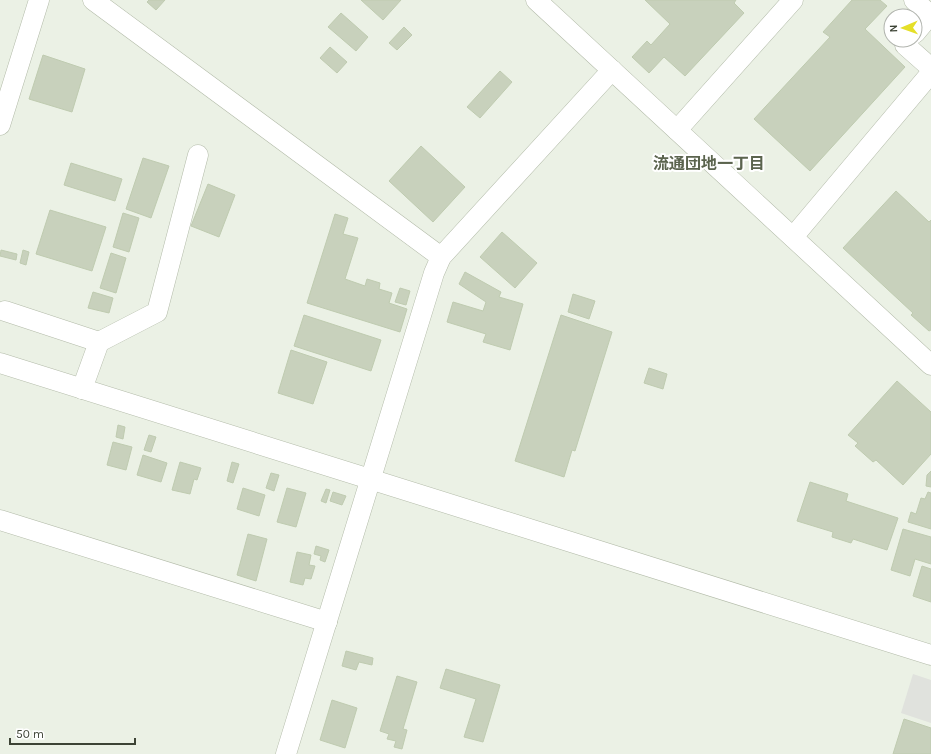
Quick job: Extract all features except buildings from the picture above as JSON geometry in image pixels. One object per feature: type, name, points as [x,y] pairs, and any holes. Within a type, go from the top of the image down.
[{"type":"street","points":[[0,125],[39,0]]},
{"type":"street","points":[[93,0],[441,257]]},
{"type":"street","points":[[536,0],[931,365]]},
{"type":"street","points":[[677,130],[793,0]]},
{"type":"street","points":[[914,0],[930,15],[923,23]]},
{"type":"street","points":[[908,48],[931,68]]},
{"type":"street","points":[[286,754],[434,273],[441,257],[612,70]]},
{"type":"street","points":[[793,237],[931,73]]},
{"type":"street","points":[[82,389],[99,342],[157,312],[198,155]]},
{"type":"street","points":[[5,311],[99,342]]},
{"type":"street","points":[[0,363],[931,655]]},
{"type":"street","points":[[0,520],[327,622]]},
{"type":"shaded area","points":[[913,674],[931,680],[931,723],[901,713]]},
{"type":"district","name":"流通団地一丁目","points":[[709,163]]}]
